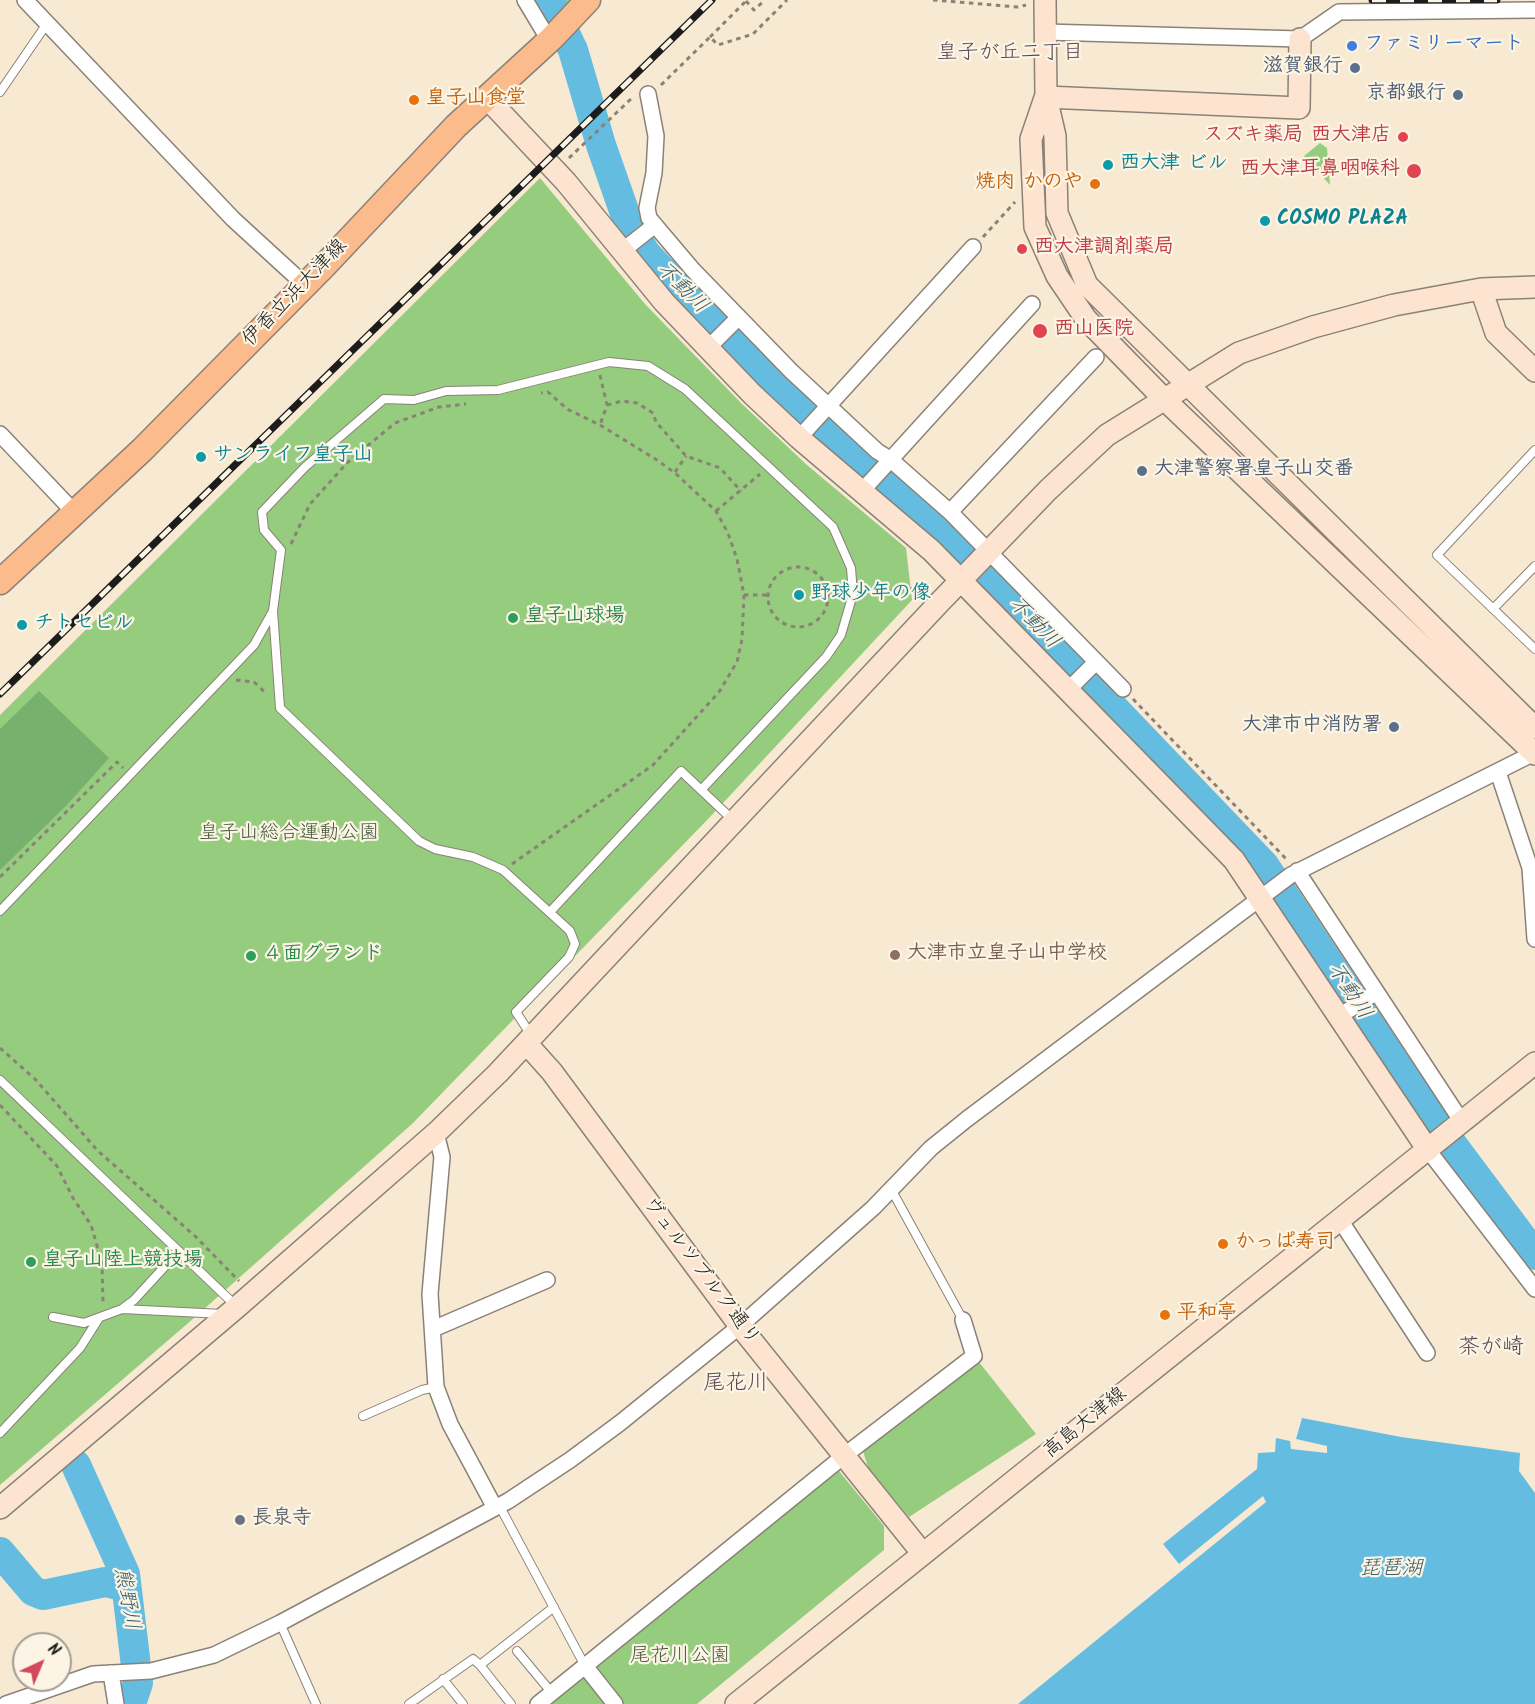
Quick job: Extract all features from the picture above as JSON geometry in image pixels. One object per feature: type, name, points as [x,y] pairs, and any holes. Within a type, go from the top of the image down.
[{"type":"main road","name":"伊香立浜大津線","points":[[0,582],[142,450],[305,285],[439,143],[581,8]]},
{"type":"street","points":[[25,0],[46,25],[110,87],[233,219],[305,285]]},
{"type":"street","points":[[525,0],[551,39]]},
{"type":"street","points":[[1045,0],[1046,97],[1055,136],[1057,213],[1087,285],[1535,728]]},
{"type":"street","points":[[1045,32],[1300,39],[1339,6],[1535,10]]},
{"type":"street","points":[[1046,97],[1299,108],[1300,39]]},
{"type":"street","points":[[648,94],[656,136],[654,173],[647,208],[649,218],[654,225],[737,319],[827,406],[950,512],[1124,689]]},
{"type":"street","points":[[6,1704],[93,1674],[146,1672],[214,1655],[280,1623],[497,1506],[570,1460],[740,1326],[891,1189],[932,1148],[967,1119],[1294,873],[1535,753],[1164,399],[1086,319],[1057,276],[1035,226],[1031,139],[1046,97]]},
{"type":"street","points":[[487,98],[556,171],[664,302],[708,347],[799,438],[964,577],[1068,690],[1234,860],[1264,895],[1341,1015],[1535,1290]]},
{"type":"street","points":[[622,251],[654,225]]},
{"type":"street","points":[[799,438],[973,247]]},
{"type":"street","points":[[0,1508],[233,1311],[436,1133],[529,1039],[964,577],[1048,490],[1107,435],[1239,353],[1313,327],[1394,305],[1481,289],[1535,286]]},
{"type":"street","points":[[1481,289],[1496,333],[1535,371]]},
{"type":"street","points":[[862,491],[1032,303]]},
{"type":"street","points":[[708,347],[737,319]]},
{"type":"street","points":[[950,512],[1096,357]]},
{"type":"street","points":[[0,434],[74,512]]},
{"type":"street","points":[[1068,690],[1096,662]]},
{"type":"street","points":[[1498,772],[1530,868],[1535,939]]},
{"type":"street","points":[[1294,873],[1372,995],[1460,1123],[1535,1063]]},
{"type":"street","points":[[1341,1015],[1372,995]]},
{"type":"street","name":"ヴュルツブルク通り","points":[[529,1039],[740,1326],[923,1554]]},
{"type":"street","name":"高島大津線","points":[[736,1704],[1460,1123]]},
{"type":"street","points":[[436,1133],[442,1157],[430,1294],[436,1387],[450,1424],[497,1506]]},
{"type":"street","points":[[1340,1220],[1427,1353]]},
{"type":"street","points":[[433,1329],[547,1280]]},
{"type":"street","points":[[538,1704],[845,1455],[974,1356],[963,1320]]},
{"type":"street","points":[[585,1666],[615,1704]]},
{"type":"street","points":[[111,1673],[116,1704]]},
{"type":"lane","points":[[0,92],[46,25]]},
{"type":"lane","points":[[529,1039],[516,1012],[569,957],[575,944],[570,931],[503,870],[473,857],[435,849],[419,841],[280,708],[273,611],[281,550],[264,530],[261,512],[304,467],[384,399],[414,400],[446,391],[520,386],[598,364],[628,362],[648,366],[668,376],[833,527],[851,568],[853,594],[841,635],[826,657],[701,790]]},
{"type":"lane","points":[[1535,450],[1437,555],[1535,649]]},
{"type":"lane","points":[[1493,609],[1535,566]]},
{"type":"lane","points":[[0,910],[132,775],[254,645],[273,611]]},
{"type":"lane","points":[[550,912],[681,771],[735,822]]},
{"type":"lane","points":[[0,1080],[179,1251],[233,1311]]},
{"type":"lane","points":[[891,1189],[963,1320]]},
{"type":"lane","points":[[122,1309],[179,1251]]},
{"type":"lane","points":[[53,1317],[84,1323],[122,1309],[233,1311]]},
{"type":"lane","points":[[0,1433],[80,1348],[99,1318]]},
{"type":"lane","points":[[363,1416],[422,1390],[436,1387]]},
{"type":"lane","points":[[497,1506],[585,1666]]},
{"type":"lane","points":[[480,1665],[554,1607]]},
{"type":"lane","points":[[280,1623],[316,1704]]},
{"type":"lane","points":[[517,1651],[552,1693]]},
{"type":"lane","points":[[412,1703],[473,1659],[511,1704]]},
{"type":"lane","points":[[443,1679],[463,1704]]},
{"type":"path","points":[[556,171],[632,97],[653,93],[745,0],[754,10],[765,0]]},
{"type":"path","points":[[710,37],[718,45],[753,34],[787,0]]},
{"type":"path","points":[[933,0],[1018,7]]},
{"type":"path","points":[[973,247],[1033,182]]},
{"type":"path","points":[[598,364],[607,405],[600,425]]},
{"type":"path","points":[[503,870],[653,765],[719,692],[737,662],[742,639],[744,595],[737,559],[728,533],[716,511],[675,472],[600,425],[567,409],[548,392],[538,393]]},
{"type":"path","points":[[607,405],[622,401],[637,403],[653,413],[656,422],[686,456],[720,468],[741,491]]},
{"type":"path","points":[[281,550],[292,543],[310,504],[348,462],[395,423],[439,407],[472,403]]},
{"type":"path","points":[[675,472],[686,456]]},
{"type":"path","points":[[716,511],[768,466]]},
{"type":"path","points":[[789,567],[808,567],[823,578],[829,596],[825,612],[814,624],[798,628],[782,624],[771,611],[767,595],[774,578],[789,567]]},
{"type":"path","points":[[829,596],[921,588]]},
{"type":"path","points":[[744,595],[767,595]]},
{"type":"path","points":[[223,678],[254,682],[280,708]]},
{"type":"path","points":[[1124,689],[1294,873]]},
{"type":"path","points":[[0,877],[117,762],[132,775]]},
{"type":"path","points":[[0,1048],[35,1079],[76,1129],[98,1151],[195,1236],[240,1282]]},
{"type":"path","points":[[0,1105],[57,1166],[73,1198],[91,1225],[102,1263],[104,1302],[99,1318]]},
{"type":"green space","points":[[537,0],[576,0],[554,26]]},
{"type":"green space","points":[[1320,143],[1327,148],[1330,185],[1304,156]]},
{"type":"green space","name":"皇子山総合運動公園","points":[[540,178],[645,304],[742,404],[807,465],[906,548],[912,600],[710,817],[413,1123],[194,1318],[0,1485],[0,715]]},
{"type":"green space","points":[[39,691],[109,758],[67,805],[0,870],[0,729]]},
{"type":"green space","points":[[979,1362],[1036,1434],[909,1517],[868,1467],[863,1451]]},
{"type":"green space","name":"尾花川公園","points":[[839,1471],[884,1526],[884,1550],[697,1704],[548,1704]]},
{"type":"water","name":"琵琶湖","points":[[1302,1418],[1401,1437],[1520,1453],[1519,1471],[1535,1493],[1535,1704],[1018,1704],[1266,1502],[1263,1496],[1179,1564],[1163,1544],[1257,1469],[1258,1453],[1275,1452],[1276,1438],[1290,1441],[1291,1449],[1327,1453],[1327,1446],[1296,1439]]},
{"type":"waterway","name":"不動川","points":[[549,0],[573,50],[601,145],[629,225],[646,254],[802,411],[947,534],[1264,865],[1422,1104],[1535,1255]]},
{"type":"waterway","name":"熊野川","points":[[76,1465],[125,1574],[138,1683],[131,1704]]},
{"type":"waterway","points":[[0,1552],[33,1591],[43,1595],[105,1582],[126,1587]]},
{"type":"railway","points":[[0,694],[712,0]]},
{"type":"railway","points":[[1372,0],[1497,0]]},
{"type":"place","name":"ファミリーマート","points":[[1352,46]]},
{"type":"place","name":"滋賀銀行","points":[[1355,68]]},
{"type":"place","name":"京都銀行","points":[[1458,95]]},
{"type":"place","name":"皇子山食堂","points":[[414,100]]},
{"type":"place","name":"スズキ薬局 西大津店","points":[[1403,137]]},
{"type":"place","name":"西大津 ビル","points":[[1108,165]]},
{"type":"place","name":"西大津耳鼻咽喉科","points":[[1414,171]]},
{"type":"place","name":"焼肉 かのや","points":[[1095,184]]},
{"type":"place","name":"COSMO PLAZA","points":[[1265,221]]},
{"type":"place","name":"西大津調剤薬局","points":[[1022,249]]},
{"type":"place","name":"西山医院","points":[[1040,331]]},
{"type":"place","name":"サンライフ皇子山","points":[[201,457]]},
{"type":"place","name":"大津警察署皇子山交番","points":[[1142,471]]},
{"type":"place","name":"野球少年の像","points":[[799,595]]},
{"type":"place","name":"皇子山球場","points":[[513,618]]},
{"type":"place","name":"チトセビル","points":[[22,625]]},
{"type":"place","name":"大津市中消防署","points":[[1394,727]]},
{"type":"place","name":"大津市立皇子山中学校","points":[[895,955]]},
{"type":"place","name":"４面グランド","points":[[251,956]]},
{"type":"place","name":"かっぱ寿司","points":[[1223,1244]]},
{"type":"place","name":"皇子山陸上競技場","points":[[31,1262]]},
{"type":"place","name":"平和亭","points":[[1165,1315]]},
{"type":"place","name":"長泉寺","points":[[240,1520]]},
{"type":"district","name":"皇子が丘二丁目","points":[[1010,54]]},
{"type":"district","name":"茶が崎","points":[[1491,1349]]},
{"type":"district","name":"尾花川","points":[[736,1385]]}]
